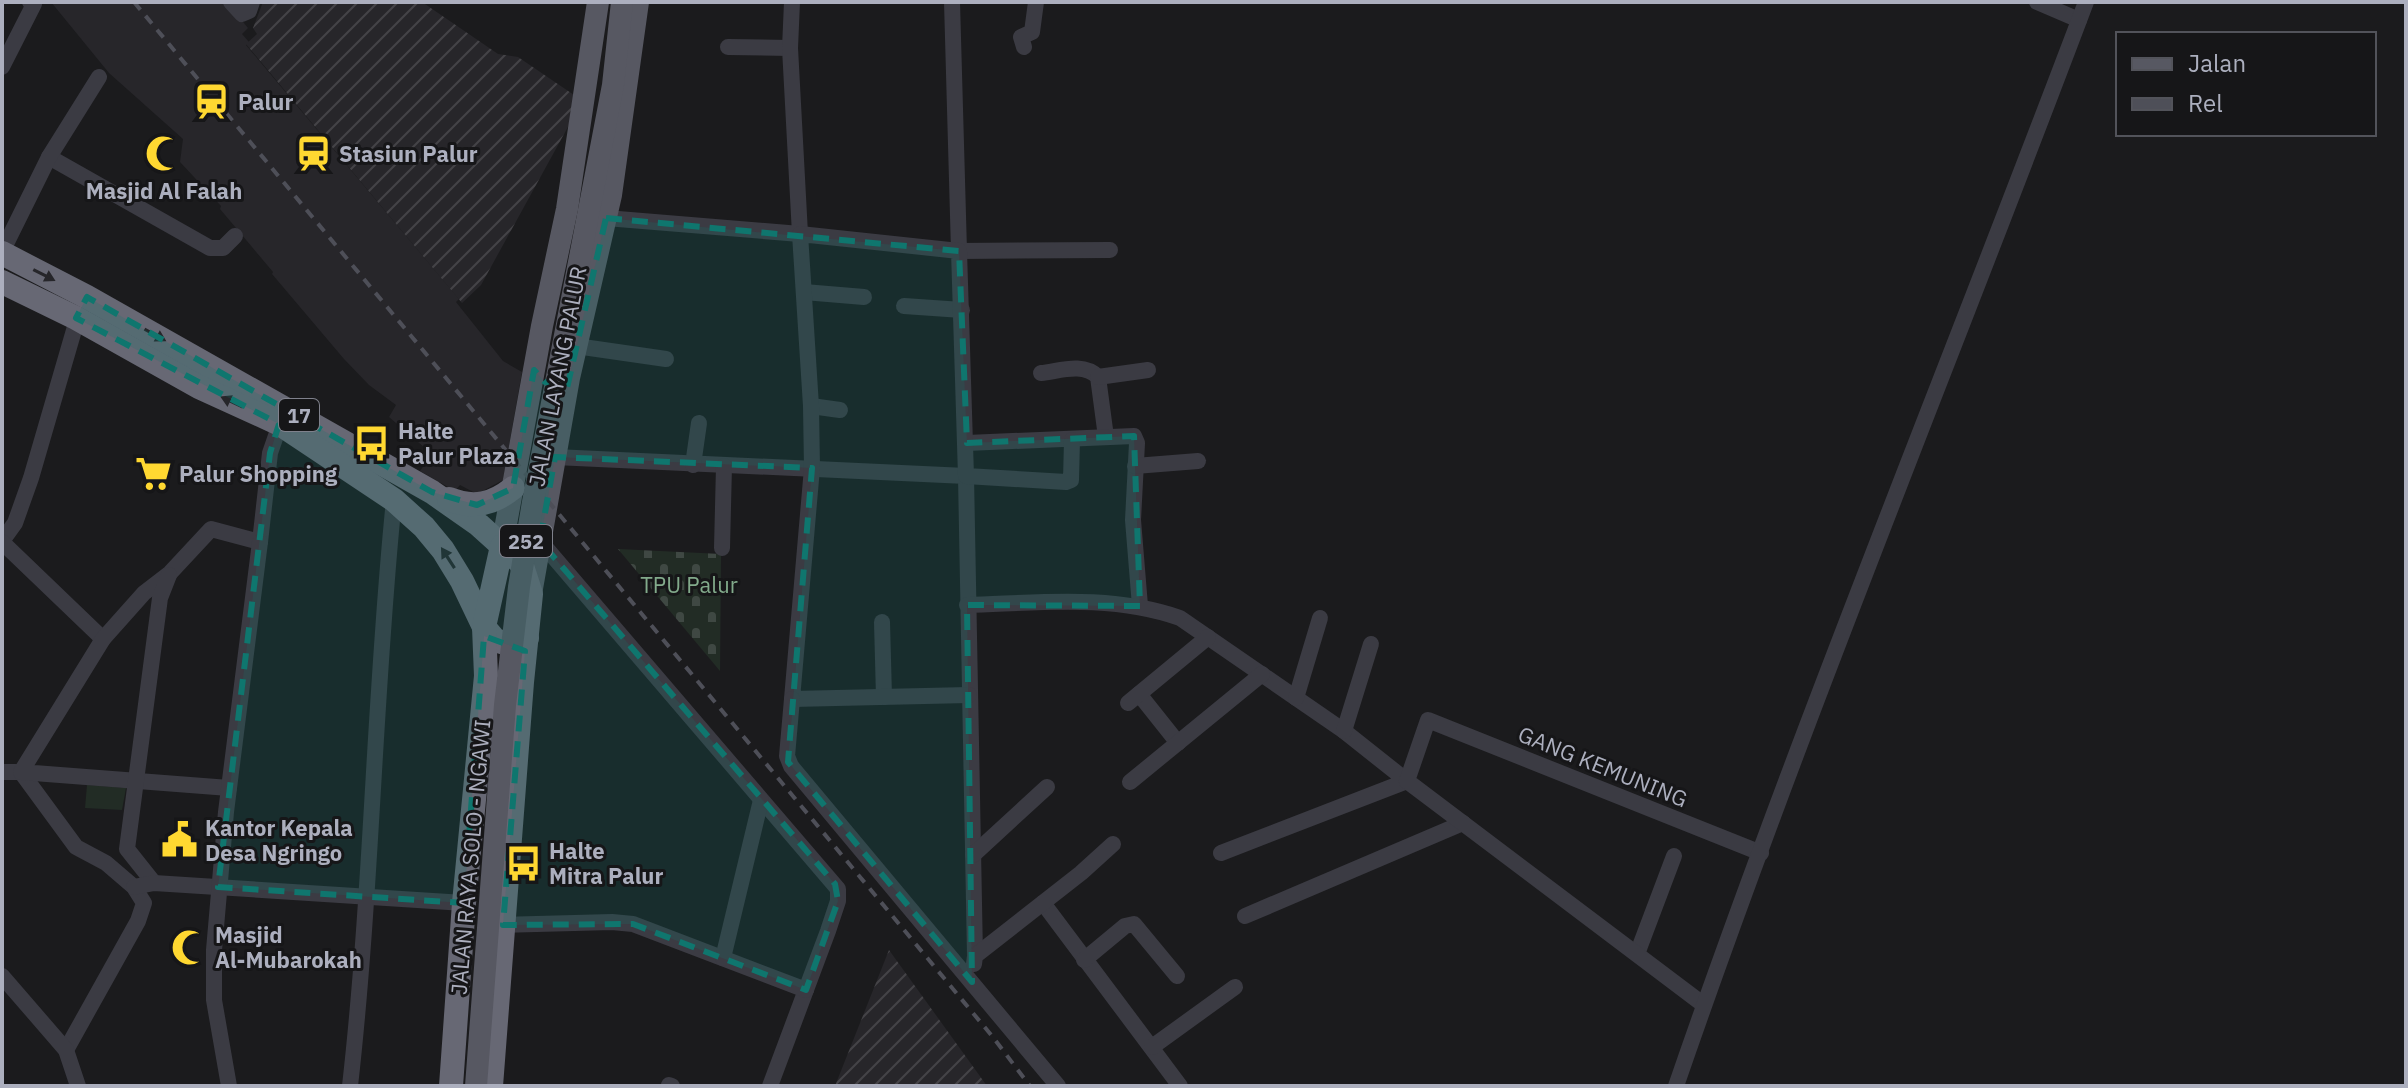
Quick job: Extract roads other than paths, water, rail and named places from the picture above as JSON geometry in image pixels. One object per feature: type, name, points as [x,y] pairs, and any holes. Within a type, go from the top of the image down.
[{"type":"highway","name":"JALAN RAYA SOLO - NGAWI","points":[[2,252],[199,387],[280,424],[394,500],[443,550],[462,581],[484,627],[486,676],[464,903],[451,1086]]},
{"type":"highway","name":"JALAN RAYA SOLO - NGAWI","points":[[2,282],[81,308],[432,492],[479,525],[521,563],[531,594],[491,1086]]},
{"type":"highway","points":[[432,492],[456,502],[477,505],[497,500],[513,488]]},
{"type":"highway","points":[[502,546],[484,627],[495,640],[503,643],[527,638]]},
{"type":"highway","points":[[486,676],[503,669],[515,672],[522,682]]},
{"type":"main road","name":"252","points":[[502,546],[570,195],[597,2]]},
{"type":"main road","name":"JALAN LAYANG PALUR","points":[[465,1086],[501,634],[530,448],[602,69],[610,2]]},
{"type":"main road","name":"JALAN LAYANG PALUR","points":[[476,1086],[505,705],[519,587],[613,85],[622,2]]},
{"type":"main road","name":"252","points":[[531,594],[569,378],[606,218],[638,2]]},
{"type":"main road","points":[[534,370],[545,382],[557,385],[569,378]]},
{"type":"street","points":[[2,67],[34,4],[30,2]]},
{"type":"street","points":[[231,2],[239,12],[246,14],[252,2]]},
{"type":"street","points":[[792,2],[790,48],[812,468],[787,756],[789,764],[880,876],[1058,1086]]},
{"type":"street","points":[[952,2],[967,443],[967,605],[975,956],[972,982]]},
{"type":"street","points":[[1024,47],[1021,37],[1032,32],[1036,2]]},
{"type":"street","points":[[2037,2],[2079,20]]},
{"type":"street","points":[[1676,1086],[1884,526],[2086,2]]},
{"type":"street","points":[[728,47],[790,48]]},
{"type":"street","points":[[2,252],[49,157],[99,77]]},
{"type":"street","points":[[49,157],[210,248],[223,248],[235,236]]},
{"type":"street","points":[[606,218],[959,251],[1110,250]]},
{"type":"street","points":[[804,292],[864,297]]},
{"type":"street","points":[[904,306],[962,310]]},
{"type":"street","points":[[81,308],[31,478],[15,523],[2,542],[103,639]]},
{"type":"street","points":[[576,346],[666,359]]},
{"type":"street","points":[[1041,373],[1083,368],[1098,377],[1148,370]]},
{"type":"street","points":[[1098,377],[1106,437]]},
{"type":"street","points":[[811,406],[840,410]]},
{"type":"street","points":[[693,465],[699,423]]},
{"type":"street","points":[[229,1086],[213,979],[218,887],[270,453],[280,424]]},
{"type":"street","points":[[967,443],[1134,436],[1137,443],[1133,520],[1146,608]]},
{"type":"street","points":[[555,457],[1066,482],[1071,480],[1072,440]]},
{"type":"street","points":[[1135,466],[1198,461]]},
{"type":"street","points":[[722,548],[724,466]]},
{"type":"street","points":[[350,1086],[367,896],[394,500]]},
{"type":"street","points":[[21,772],[103,639],[144,593],[170,573],[211,529],[260,542]]},
{"type":"street","points":[[540,541],[838,889],[838,901],[770,1086]]},
{"type":"street","points":[[154,883],[127,849],[160,598],[170,573]]},
{"type":"street","points":[[967,605],[1090,602],[1146,608],[1180,618],[1344,731],[1704,1005]]},
{"type":"street","points":[[1296,698],[1320,618]]},
{"type":"street","points":[[882,622],[884,697]]},
{"type":"street","points":[[1178,743],[1134,698],[1208,637]]},
{"type":"street","points":[[1344,731],[1371,644]]},
{"type":"street","points":[[1130,782],[1262,674]]},
{"type":"street","points":[[792,699],[969,695]]},
{"type":"street","name":"GANG KEMUNING","points":[[1407,781],[1428,720],[1761,853]]},
{"type":"street","points":[[2,772],[136,779],[229,788]]},
{"type":"street","points":[[21,772],[76,847],[106,863],[134,887],[144,903],[66,1050]]},
{"type":"street","points":[[1221,853],[1407,781]]},
{"type":"street","points":[[973,855],[1047,787]]},
{"type":"street","points":[[723,958],[761,800]]},
{"type":"street","points":[[1245,916],[1463,823]]},
{"type":"street","points":[[975,956],[1113,844]]},
{"type":"street","points":[[1637,954],[1674,856]]},
{"type":"street","points":[[134,887],[154,883],[464,903]]},
{"type":"street","points":[[1043,903],[1180,1086]]},
{"type":"street","points":[[503,925],[633,924],[806,990]]},
{"type":"street","points":[[1084,960],[1125,926],[1134,924],[1177,976]]},
{"type":"street","points":[[2,976],[66,1050],[78,1086]]},
{"type":"street","points":[[1152,1047],[1235,987]]},
{"type":"railway","points":[[134,2],[992,1036],[1030,1086]]},
{"type":"place","name":"Palur","points":[[212,101]]},
{"type":"place","name":"Stasiun Palur","points":[[313,153]]},
{"type":"place","name":"Masjid Al Falah","points":[[164,154]]},
{"type":"place","name":"Halte Palur Plaza","points":[[372,443]]},
{"type":"place","name":"Palur Shopping","points":[[153,473]]},
{"type":"place","name":"Kantor Kepala Desa Ngringo","points":[[179,840]]},
{"type":"place","name":"Halte Mitra Palur","points":[[523,863]]},
{"type":"place","name":"Masjid Al-Mubarokah","points":[[189,947]]},
{"type":"park label","name":"TPU Palur","points":[[689,584]]}]
